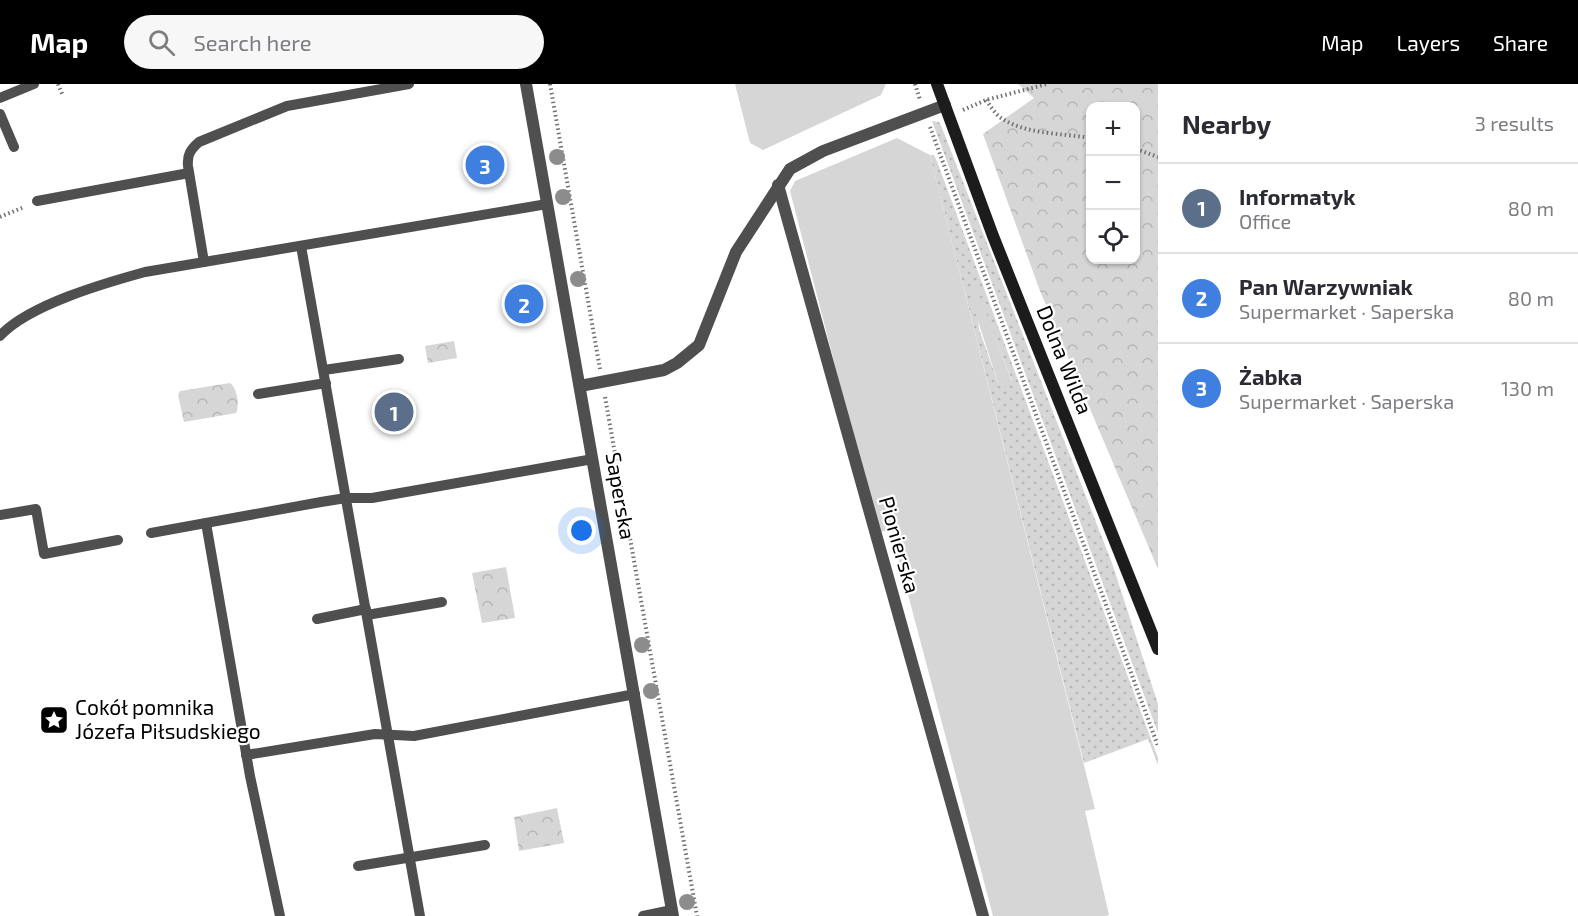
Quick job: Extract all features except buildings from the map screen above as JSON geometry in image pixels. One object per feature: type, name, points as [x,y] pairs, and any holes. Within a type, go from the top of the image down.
[{"type":"main road","name":"Dolna Wilda","points":[[937,84],[1158,650]]},
{"type":"street","name":"Saperska","points":[[526,84],[673,913]]},
{"type":"street","points":[[580,386],[664,370],[699,345],[736,252],[790,170],[823,151],[925,112],[947,111]]},
{"type":"street","name":"Pionierska","points":[[778,185],[983,916]]},
{"type":"lane","points":[[0,98],[34,84]]},
{"type":"lane","points":[[204,262],[187,157],[199,142],[287,106],[387,86],[409,84]]},
{"type":"lane","points":[[0,114],[15,147]]},
{"type":"lane","points":[[37,201],[189,174]]},
{"type":"lane","points":[[0,336],[31,314],[107,282],[145,272],[547,204]]},
{"type":"lane","points":[[301,246],[420,916]]},
{"type":"lane","points":[[324,370],[399,359]]},
{"type":"lane","points":[[258,394],[326,383]]},
{"type":"lane","points":[[151,534],[346,498],[366,499],[593,459]]},
{"type":"lane","points":[[0,515],[36,509],[44,554],[118,540]]},
{"type":"lane","points":[[206,523],[246,755],[280,916]]},
{"type":"lane","points":[[317,619],[442,602]]},
{"type":"lane","points":[[246,755],[362,736],[388,734],[414,736],[635,694]]},
{"type":"lane","points":[[358,866],[485,845]]},
{"type":"lane","points":[[643,916],[673,913]]},
{"type":"path","points":[[58,84],[63,96]]},
{"type":"path","points":[[550,84],[600,373]]},
{"type":"path","points":[[915,84],[1158,746]]},
{"type":"path","points":[[947,111],[1047,84]]},
{"type":"path","points":[[986,100],[1000,118],[1018,125],[1044,132],[1086,137]]},
{"type":"path","points":[[1140,150],[1158,157]]},
{"type":"path","points":[[0,217],[37,201]]},
{"type":"path","points":[[604,390],[697,916]]},
{"type":"green space","points":[[735,84],[886,84],[881,95],[763,150],[750,143]]},
{"type":"green space","points":[[1018,84],[1158,84],[1158,569],[1040,291],[983,134],[1034,98]]},
{"type":"green space","points":[[932,121],[939,122],[942,128],[1112,563],[1158,704],[1158,733]]},
{"type":"green space","points":[[897,138],[930,155],[1095,809],[1085,811],[1109,915],[993,916],[891,530],[878,532],[790,191],[795,181]]},
{"type":"green space","points":[[930,155],[934,155],[938,164],[1158,758],[1158,765],[1148,739],[1084,763]],"holes":[[[975,286],[1012,381],[999,386],[979,329]]]},
{"type":"green space","points":[[976,286],[1012,382],[999,386],[968,290]]},
{"type":"green space","points":[[454,341],[457,358],[428,363],[425,346]]},
{"type":"green space","points":[[230,383],[237,397],[236,413],[184,422],[178,395],[180,391]]},
{"type":"green space","points":[[506,567],[515,618],[482,623],[472,573]]},
{"type":"green space","points":[[557,808],[564,843],[519,851],[514,817]]},
{"type":"place","name":"Żabka","points":[[485,165]]},
{"type":"place","name":"Pan Warzywniak","points":[[524,304]]},
{"type":"place","name":"Informatyk","points":[[394,412]]},
{"type":"place","name":"Cokół pomnika Józefa Piłsudskiego","points":[[54,720]]}]
